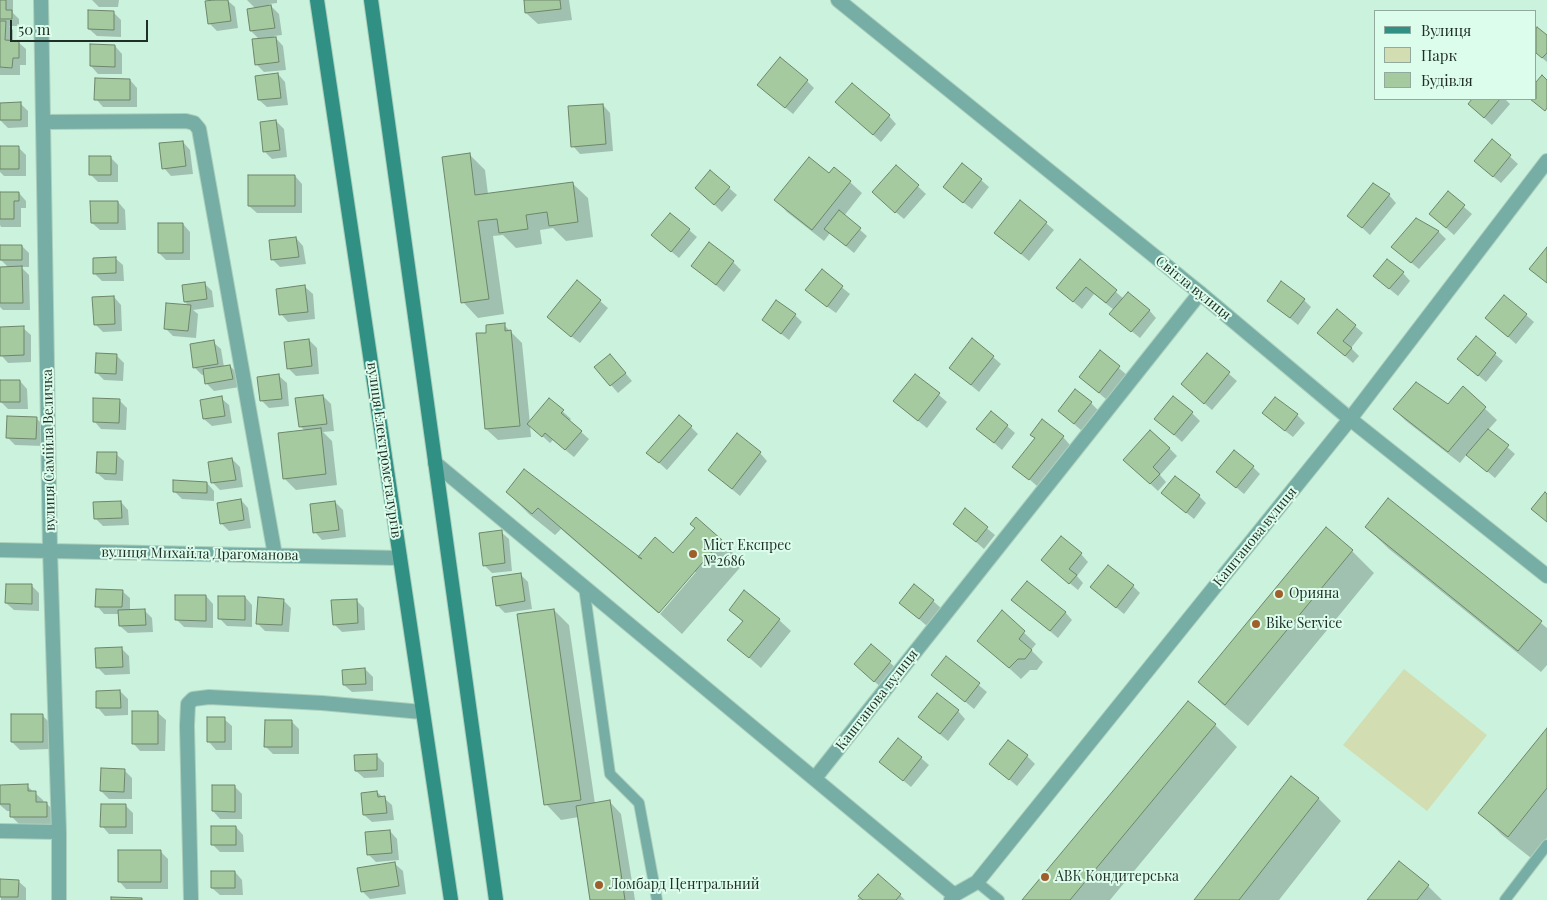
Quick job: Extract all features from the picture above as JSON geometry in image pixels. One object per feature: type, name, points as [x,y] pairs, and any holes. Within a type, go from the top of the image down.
[{"type":"main road","name":"вулиця Електрометалургів","points":[[317,0],[450,900]]},
{"type":"main road","points":[[371,0],[496,900]]},
{"type":"street","name":"вулиця Самійла Величка","points":[[41,0],[50,550],[59,832],[59,900]]},
{"type":"street","name":"Світла вулиця","points":[[838,0],[1200,293],[1350,419],[1547,576]]},
{"type":"street","points":[[43,122],[186,121],[194,123],[200,129],[275,555]]},
{"type":"street","name":"Каштанова вулиця","points":[[953,898],[977,882],[1350,419],[1547,161]]},
{"type":"street","name":"Каштанова вулиця","points":[[815,778],[1200,293]]},
{"type":"street","points":[[435,463],[815,778],[953,898]]},
{"type":"street","name":"вулиця Михайла Драгоманова","points":[[0,550],[400,558]]},
{"type":"street","points":[[191,900],[187,726],[188,704],[194,699],[209,697],[322,703],[422,712]]},
{"type":"street","points":[[0,831],[59,832]]},
{"type":"lane","points":[[584,587],[610,774],[639,803],[657,900]]},
{"type":"lane","points":[[1505,900],[1547,846]]},
{"type":"lane","points":[[977,882],[999,900]]},
{"type":"green space","points":[[1404,669],[1487,735],[1427,811],[1343,745]]},
{"type":"building","points":[[0,0],[6,0],[6,10],[12,10],[12,19],[0,19]]},
{"type":"building","points":[[228,0],[231,21],[208,24],[205,1]]},
{"type":"building","points":[[524,0],[560,0],[561,9],[525,13]]},
{"type":"building","points":[[271,5],[275,28],[250,31],[247,9]]},
{"type":"building","points":[[88,10],[114,11],[114,30],[88,29]]},
{"type":"building","points":[[0,21],[6,21],[5,40],[19,41],[19,58],[13,58],[12,68],[0,67]]},
{"type":"building","points":[[1537,27],[1547,35],[1547,53],[1542,58],[1537,54]]},
{"type":"building","points":[[276,37],[279,62],[255,65],[252,39]]},
{"type":"building","points":[[90,44],[115,45],[115,67],[90,66]]},
{"type":"building","points":[[780,57],[808,80],[785,108],[757,85]]},
{"type":"building","points":[[278,73],[281,98],[258,100],[255,76]]},
{"type":"building","points":[[1542,75],[1547,80],[1547,108],[1545,111],[1531,100],[1537,100],[1537,81]]},
{"type":"building","points":[[95,78],[130,79],[130,100],[94,100]]},
{"type":"building","points":[[852,83],[890,115],[873,135],[835,102]]},
{"type":"building","points":[[1471,100],[1499,100],[1484,118],[1468,104]]},
{"type":"building","points":[[21,102],[21,120],[0,120],[0,103]]},
{"type":"building","points":[[603,104],[606,144],[571,147],[568,106]]},
{"type":"building","points":[[276,120],[280,150],[263,152],[260,122]]},
{"type":"building","points":[[1492,139],[1511,155],[1493,177],[1474,161]]},
{"type":"building","points":[[183,141],[186,166],[162,169],[159,143]]},
{"type":"building","points":[[0,146],[19,146],[19,169],[0,169]]},
{"type":"building","points":[[470,153],[475,195],[573,182],[578,222],[549,226],[547,212],[526,215],[528,229],[499,233],[497,219],[478,221],[489,299],[461,303],[442,157]]},
{"type":"building","points":[[89,156],[111,156],[111,175],[89,175]]},
{"type":"building","points":[[809,157],[829,173],[834,167],[851,181],[812,230],[774,200]]},
{"type":"building","points":[[962,163],[982,179],[963,203],[943,187]]},
{"type":"building","points":[[896,165],[919,185],[895,213],[872,192]]},
{"type":"building","points":[[710,170],[730,187],[714,205],[695,188]]},
{"type":"building","points":[[248,175],[295,175],[295,206],[248,206]]},
{"type":"building","points":[[1373,183],[1390,194],[1362,228],[1347,216]]},
{"type":"building","points":[[1448,191],[1465,205],[1446,228],[1429,214]]},
{"type":"building","points":[[0,192],[19,192],[19,201],[14,201],[14,219],[0,219]]},
{"type":"building","points":[[1020,200],[1047,222],[1021,254],[994,233]]},
{"type":"building","points":[[90,201],[118,201],[118,223],[91,223]]},
{"type":"building","points":[[839,210],[861,228],[846,246],[824,229]]},
{"type":"building","points":[[670,213],[690,229],[671,252],[651,235]]},
{"type":"building","points":[[1416,218],[1439,231],[1411,263],[1391,247]]},
{"type":"building","points":[[158,223],[183,223],[183,253],[158,253]]},
{"type":"building","points":[[296,237],[299,257],[271,260],[269,240]]},
{"type":"building","points":[[709,242],[734,261],[716,285],[691,266]]},
{"type":"building","points":[[0,245],[22,245],[22,260],[0,260]]},
{"type":"building","points":[[1547,247],[1547,283],[1529,269]]},
{"type":"building","points":[[116,257],[116,273],[93,274],[93,258]]},
{"type":"building","points":[[1080,259],[1117,290],[1106,303],[1086,287],[1073,302],[1056,288]]},
{"type":"building","points":[[1387,259],[1404,272],[1389,289],[1373,276]]},
{"type":"building","points":[[22,266],[23,303],[0,303],[0,267]]},
{"type":"building","points":[[822,269],[843,286],[827,307],[805,290]]},
{"type":"building","points":[[577,280],[601,300],[571,337],[547,317]]},
{"type":"building","points":[[1281,281],[1305,299],[1290,318],[1267,301]]},
{"type":"building","points":[[205,282],[207,299],[184,302],[182,285]]},
{"type":"building","points":[[305,285],[308,312],[279,315],[276,289]]},
{"type":"building","points":[[1128,292],[1150,310],[1131,332],[1109,314]]},
{"type":"building","points":[[1504,295],[1527,314],[1508,337],[1485,318]]},
{"type":"building","points":[[114,296],[115,324],[94,325],[92,297]]},
{"type":"building","points":[[776,300],[796,314],[781,334],[762,320]]},
{"type":"building","points":[[166,303],[191,305],[188,331],[164,329]]},
{"type":"building","points":[[1337,309],[1356,325],[1343,341],[1352,348],[1345,356],[1317,333]]},
{"type":"building","points":[[505,323],[505,331],[511,330],[520,426],[485,429],[476,333],[486,333],[486,325]]},
{"type":"building","points":[[24,326],[24,355],[0,356],[0,327]]},
{"type":"building","points":[[1476,336],[1496,353],[1478,376],[1457,359]]},
{"type":"building","points":[[972,338],[994,356],[971,385],[949,368]]},
{"type":"building","points":[[309,339],[312,366],[287,369],[284,342]]},
{"type":"building","points":[[214,340],[218,364],[193,368],[190,344]]},
{"type":"building","points":[[1100,350],[1120,366],[1099,393],[1079,377]]},
{"type":"building","points":[[96,353],[117,354],[116,374],[95,373]]},
{"type":"building","points":[[1207,353],[1230,372],[1204,404],[1181,384]]},
{"type":"building","points":[[610,354],[626,373],[610,386],[594,367]]},
{"type":"building","points":[[230,365],[233,379],[205,384],[203,369]]},
{"type":"building","points":[[279,374],[282,399],[260,401],[257,377]]},
{"type":"building","points":[[915,374],[940,393],[918,421],[893,401]]},
{"type":"building","points":[[0,380],[20,380],[20,402],[0,402]]},
{"type":"building","points":[[1416,382],[1448,404],[1463,386],[1486,407],[1448,452],[1393,409]]},
{"type":"building","points":[[1075,389],[1092,402],[1074,424],[1058,411]]},
{"type":"building","points":[[323,395],[327,424],[299,427],[295,398]]},
{"type":"building","points":[[222,396],[225,416],[203,419],[200,400]]},
{"type":"building","points":[[1173,396],[1193,412],[1174,435],[1154,419]]},
{"type":"building","points":[[1275,397],[1298,414],[1285,431],[1262,413]]},
{"type":"building","points":[[93,398],[120,399],[119,423],[93,422]]},
{"type":"building","points":[[549,398],[564,410],[561,413],[582,431],[565,450],[545,433],[542,437],[527,424]]},
{"type":"building","points":[[991,411],[1008,425],[994,443],[976,429]]},
{"type":"building","points":[[679,415],[692,426],[659,463],[646,453]]},
{"type":"building","points":[[7,416],[37,417],[36,439],[6,438]]},
{"type":"building","points":[[1042,419],[1064,436],[1029,480],[1012,467],[1035,438],[1030,435]]},
{"type":"building","points":[[321,428],[326,474],[283,479],[278,433]]},
{"type":"building","points":[[1488,429],[1509,445],[1487,472],[1466,455]]},
{"type":"building","points":[[1150,430],[1170,448],[1153,467],[1160,474],[1150,484],[1123,460]]},
{"type":"building","points":[[737,433],[761,452],[732,489],[708,470]]},
{"type":"building","points":[[1234,450],[1254,466],[1236,488],[1216,472]]},
{"type":"building","points":[[97,452],[117,452],[116,474],[96,473]]},
{"type":"building","points":[[232,458],[236,480],[211,483],[208,462]]},
{"type":"building","points":[[524,469],[639,556],[655,537],[673,553],[695,528],[690,524],[696,517],[722,540],[659,613],[538,508],[532,514],[506,492]]},
{"type":"building","points":[[1175,476],[1200,495],[1186,513],[1161,493]]},
{"type":"building","points":[[173,480],[207,482],[207,493],[173,492]]},
{"type":"building","points":[[1545,492],[1547,494],[1547,522],[1531,509]]},
{"type":"building","points":[[1388,498],[1542,621],[1518,651],[1365,527]]},
{"type":"building","points":[[241,499],[244,520],[220,524],[217,503]]},
{"type":"building","points":[[121,501],[122,518],[94,519],[93,502]]},
{"type":"building","points":[[335,501],[339,530],[313,533],[310,504]]},
{"type":"building","points":[[965,508],[988,527],[976,542],[953,524]]},
{"type":"building","points":[[1326,527],[1353,550],[1225,705],[1198,682]]},
{"type":"building","points":[[502,530],[505,563],[483,566],[479,533]]},
{"type":"building","points":[[1061,536],[1082,553],[1069,569],[1077,575],[1069,584],[1041,560]]},
{"type":"building","points":[[1108,565],[1134,585],[1116,608],[1090,587]]},
{"type":"building","points":[[521,573],[525,601],[496,606],[492,577]]},
{"type":"building","points":[[1027,581],[1066,612],[1050,631],[1011,600]]},
{"type":"building","points":[[6,584],[32,584],[32,604],[5,603]]},
{"type":"building","points":[[914,584],[934,600],[919,619],[899,603]]},
{"type":"building","points":[[96,589],[123,590],[122,607],[95,607]]},
{"type":"building","points":[[744,590],[780,619],[749,658],[727,640],[743,621],[729,610]]},
{"type":"building","points":[[175,595],[206,595],[206,621],[175,620]]},
{"type":"building","points":[[218,596],[245,596],[245,620],[218,619]]},
{"type":"building","points":[[258,597],[284,599],[282,625],[256,624]]},
{"type":"building","points":[[357,599],[358,623],[333,625],[331,600]]},
{"type":"building","points":[[145,609],[146,625],[119,626],[118,610]]},
{"type":"building","points":[[554,609],[581,800],[544,805],[517,614]]},
{"type":"building","points":[[1002,610],[1025,631],[1019,639],[1032,650],[1025,659],[1018,659],[1009,668],[977,641]]},
{"type":"building","points":[[871,644],[891,661],[874,682],[854,664]]},
{"type":"building","points":[[122,647],[123,667],[96,668],[95,648]]},
{"type":"building","points":[[946,656],[980,683],[965,702],[931,675]]},
{"type":"building","points":[[365,668],[366,684],[343,685],[342,670]]},
{"type":"building","points":[[120,690],[121,708],[96,708],[96,691]]},
{"type":"building","points":[[937,693],[959,710],[940,734],[918,717]]},
{"type":"building","points":[[1188,701],[1216,724],[1070,900],[1022,900]]},
{"type":"building","points":[[132,711],[158,711],[158,744],[132,744]]},
{"type":"building","points":[[11,714],[43,714],[43,742],[11,742]]},
{"type":"building","points":[[207,717],[225,717],[225,742],[207,742]]},
{"type":"building","points":[[265,720],[292,720],[292,747],[264,747]]},
{"type":"building","points":[[1547,728],[1547,788],[1508,837],[1478,813]]},
{"type":"building","points":[[898,738],[922,757],[903,781],[879,762]]},
{"type":"building","points":[[1008,740],[1028,755],[1009,780],[989,764]]},
{"type":"building","points":[[377,754],[377,770],[355,771],[354,755]]},
{"type":"building","points":[[101,768],[125,769],[124,792],[100,791]]},
{"type":"building","points":[[1291,776],[1319,798],[1239,900],[1194,900]]},
{"type":"building","points":[[28,784],[28,791],[36,791],[36,802],[47,802],[47,817],[10,817],[10,804],[0,804],[0,785]]},
{"type":"building","points":[[212,785],[235,785],[235,812],[212,811]]},
{"type":"building","points":[[377,791],[378,797],[385,796],[387,813],[363,815],[361,793]]},
{"type":"building","points":[[610,800],[625,900],[590,900],[576,806]]},
{"type":"building","points":[[101,804],[126,804],[126,827],[100,827]]},
{"type":"building","points":[[211,826],[236,826],[236,845],[211,845]]},
{"type":"building","points":[[390,830],[392,853],[367,855],[365,832]]},
{"type":"building","points":[[118,850],[161,850],[161,882],[118,882]]},
{"type":"building","points":[[1399,861],[1429,885],[1417,900],[1367,900]]},
{"type":"building","points":[[395,862],[399,886],[361,892],[357,868]]},
{"type":"building","points":[[211,871],[235,871],[235,888],[211,888]]},
{"type":"building","points":[[878,874],[901,894],[896,900],[863,900],[858,896]]},
{"type":"building","points":[[0,879],[19,880],[18,897],[0,897]]},
{"type":"building","points":[[111,897],[142,898],[142,900],[111,900]]},
{"type":"place","name":"Міст Експрес №2686","points":[[693,554]]},
{"type":"place","name":"Орияна","points":[[1279,594]]},
{"type":"place","name":"Bike Service","points":[[1256,624]]},
{"type":"place","name":"АВК Кондитерська","points":[[1045,877]]},
{"type":"place","name":"Ломбард Центральний","points":[[599,885]]}]
